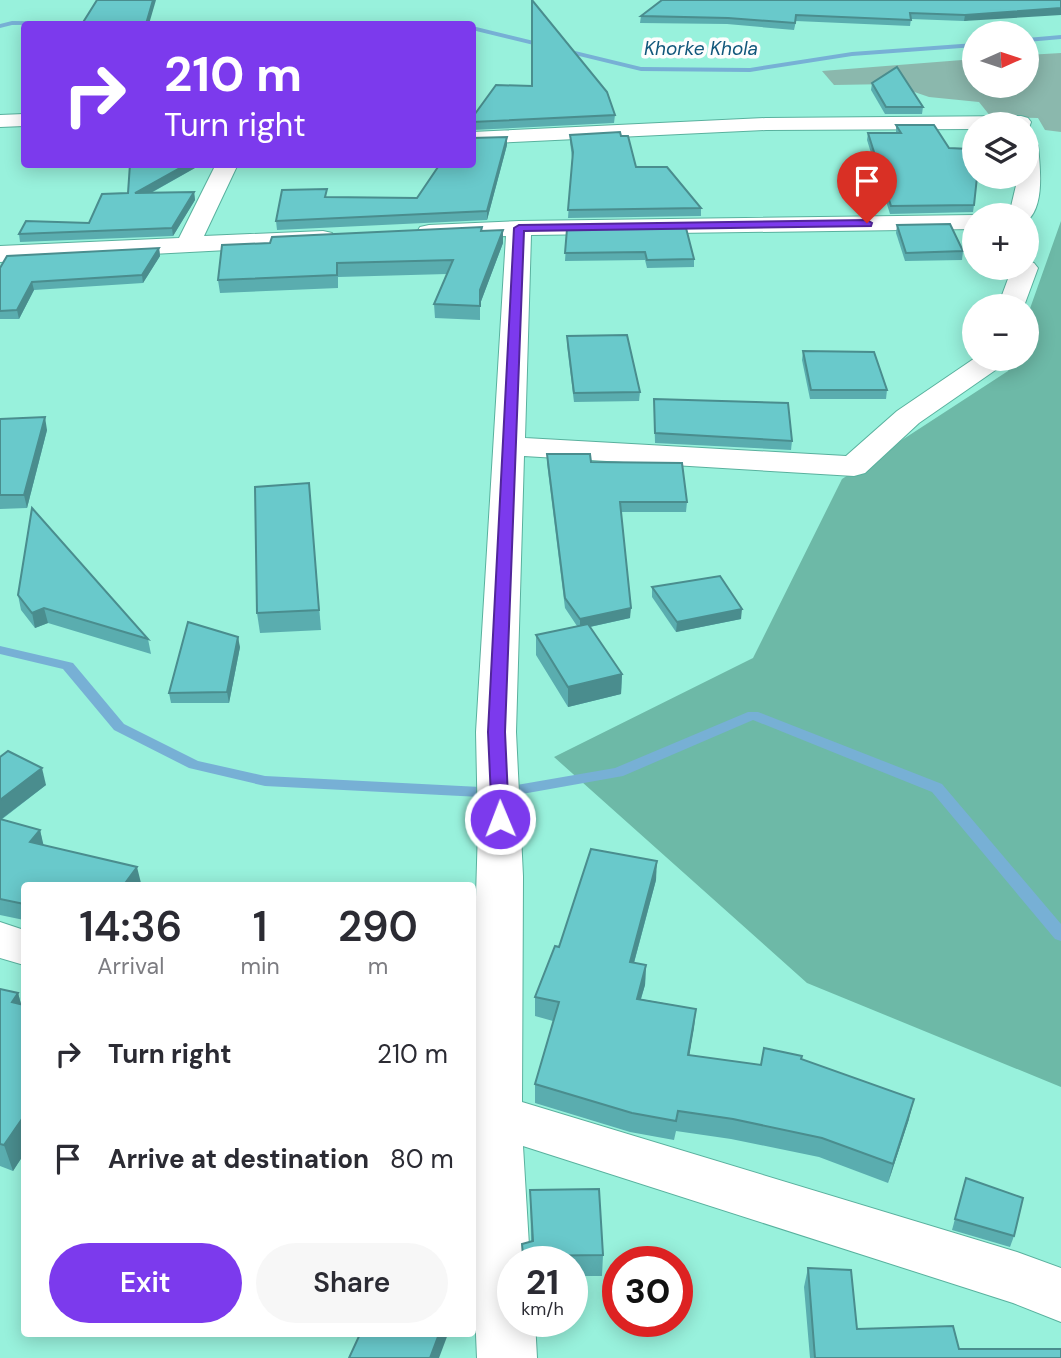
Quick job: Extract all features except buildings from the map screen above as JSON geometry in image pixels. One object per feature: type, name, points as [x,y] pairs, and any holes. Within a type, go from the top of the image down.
[{"type":"street","points":[[0,121],[21,120]]},
{"type":"street","points":[[476,138],[766,124],[962,122]]},
{"type":"street","points":[[188,245],[210,195],[226,168]]},
{"type":"street","points":[[409,233],[519,228],[962,222]]},
{"type":"street","points":[[508,1358],[484,1112],[501,948],[500,793],[496,732],[519,228]]},
{"type":"street","points":[[0,254],[340,237]]},
{"type":"street","points":[[508,445],[547,450],[855,466],[908,416],[937,399],[973,371]]},
{"type":"street","points":[[0,939],[21,947]]},
{"type":"street","points":[[484,1112],[990,1270],[1061,1295]]},
{"type":"shaded area","points":[[1061,53],[1061,132],[1045,130],[1039,120],[1039,112],[987,112],[979,102],[929,97],[891,84],[834,85],[822,71],[962,60],[962,98],[1040,98],[1040,54]]},
{"type":"shaded area","points":[[1061,221],[1061,1087],[807,983],[554,757],[753,658],[842,479],[1008,371],[1039,371],[1039,294],[1035,294]]},
{"type":"waterway","name":"Khorke Khola","points":[[0,26],[21,23]]},
{"type":"waterway","name":"Khorke Khola","points":[[476,29],[641,69],[750,70],[852,54],[962,46]]},
{"type":"waterway","name":"Khorke Khola","points":[[1040,39],[1061,37]]},
{"type":"waterway","points":[[0,650],[68,666],[119,727],[194,765],[265,781],[500,793],[618,772],[753,715],[937,788],[1061,935]]},
{"type":"route","points":[[500,819],[496,732],[519,228],[867,223]]}]
